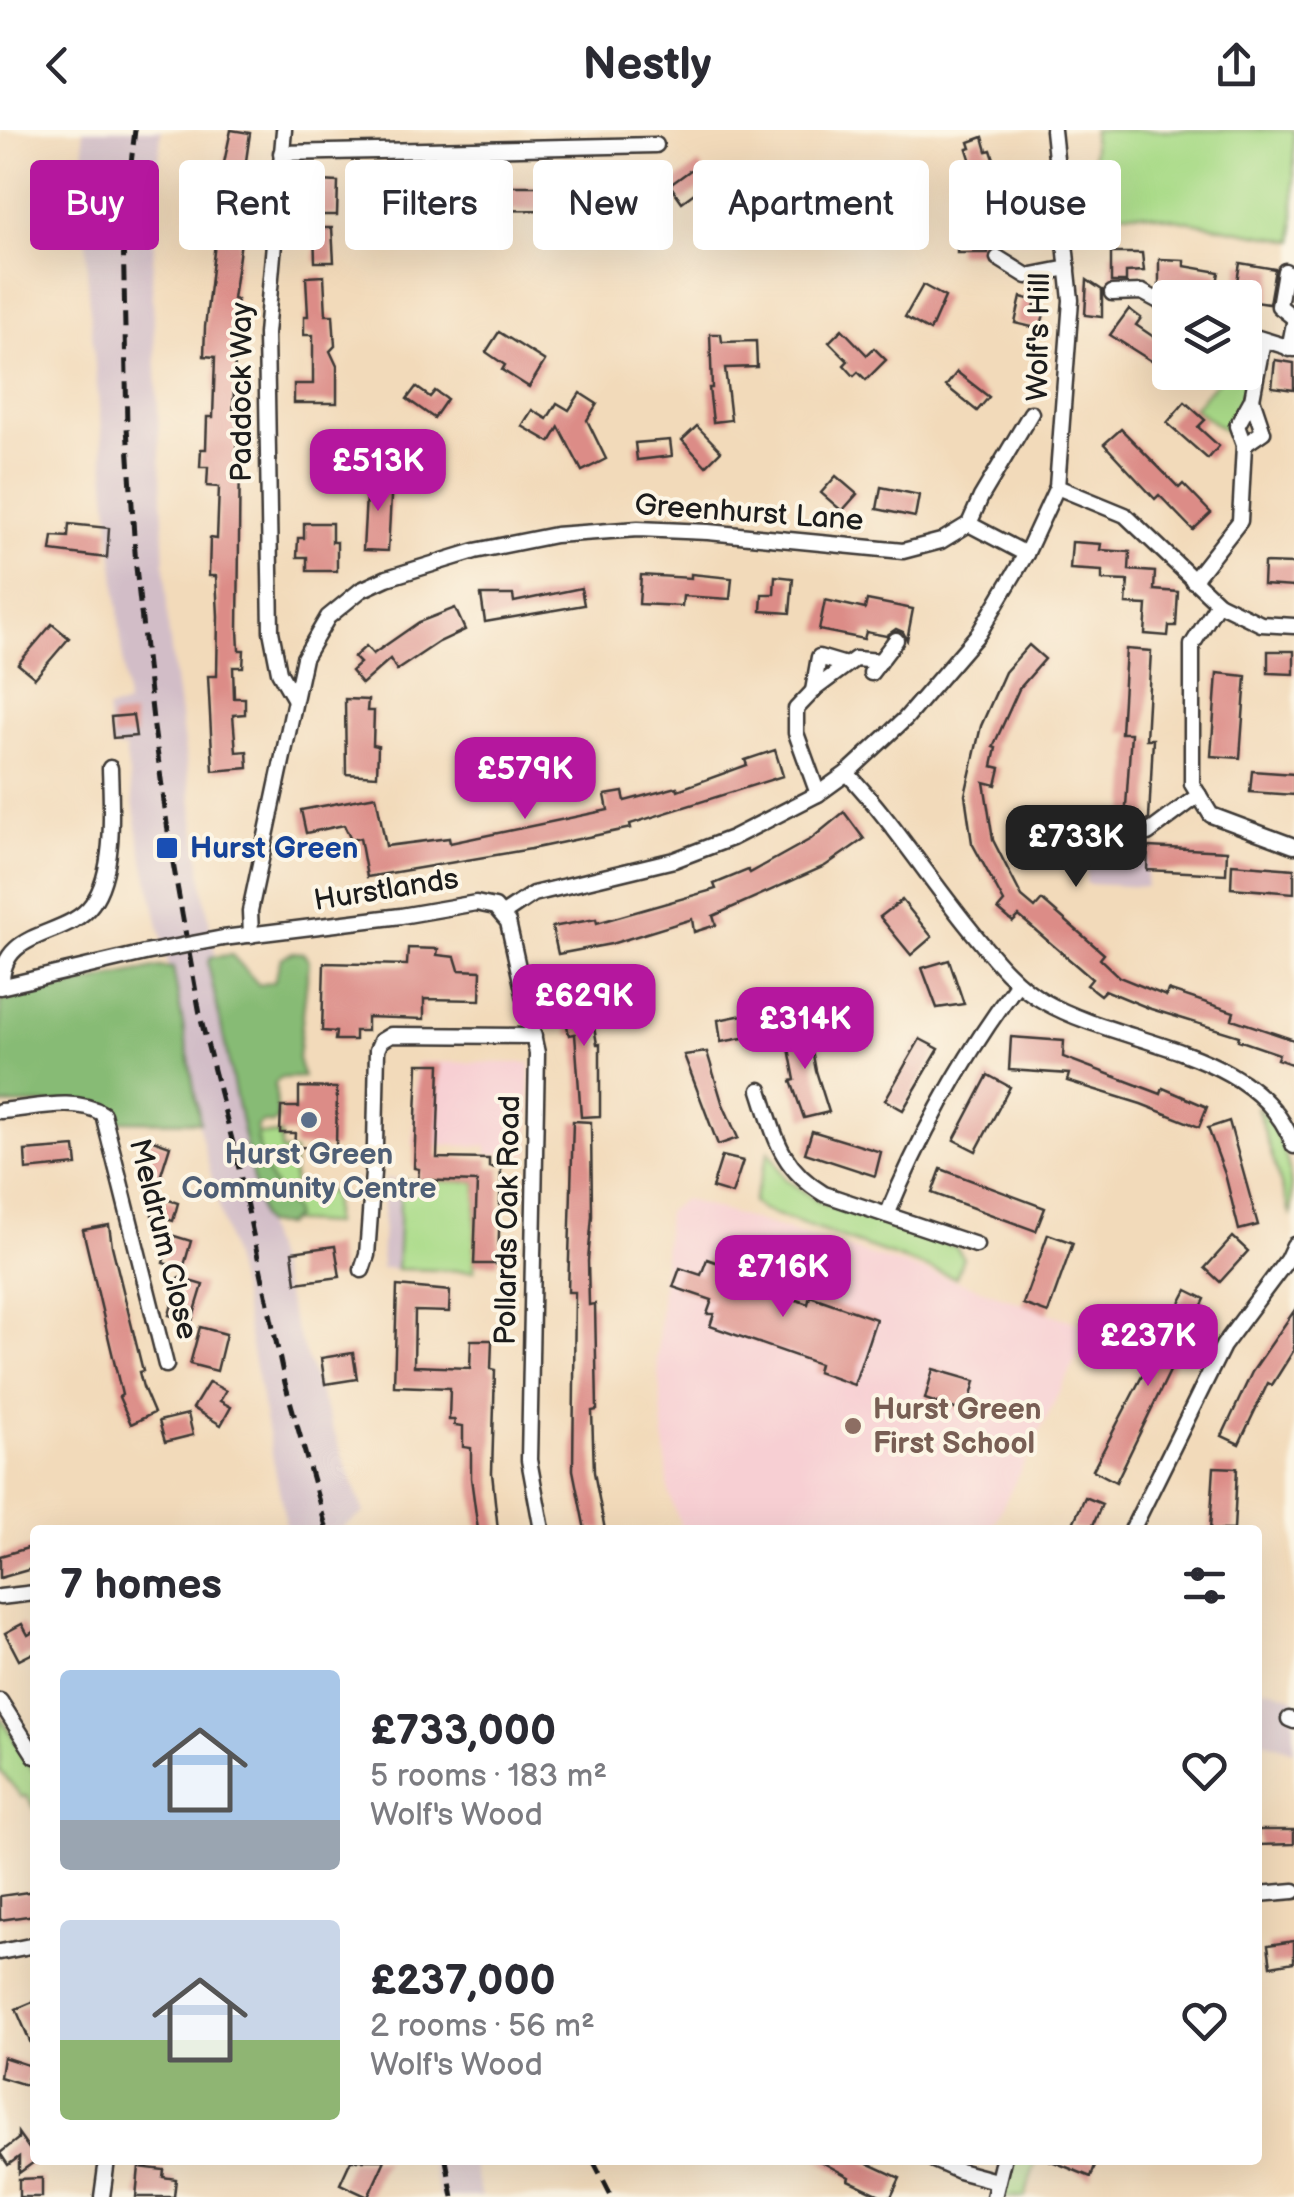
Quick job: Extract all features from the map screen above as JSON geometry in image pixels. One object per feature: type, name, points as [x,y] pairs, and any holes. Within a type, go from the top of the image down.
[{"type":"street","name":"Paddock Way","points":[[284,130],[266,334],[274,654],[278,672],[294,698]]},
{"type":"street","name":"Wolf's Hill","points":[[1052,130],[1071,300],[1057,486]]},
{"type":"street","points":[[282,153],[656,145]]},
{"type":"street","points":[[998,258],[1028,276],[1068,268]]},
{"type":"street","points":[[1193,580],[1240,522],[1244,445],[1237,426],[1252,398],[1263,341],[1291,349],[1294,320],[1279,306],[1285,271]]},
{"type":"street","points":[[1112,293],[1142,292],[1152,297]]},
{"type":"street","points":[[1244,445],[1263,432],[1252,398]]},
{"type":"street","points":[[1026,554],[969,524],[1030,413]]},
{"type":"street","points":[[502,914],[532,894],[674,860],[732,838],[818,794],[847,774],[905,718],[979,633],[1026,554],[1057,486],[1125,515],[1218,603],[1262,624],[1294,626]]},
{"type":"street","name":"Greenhurst Lane","points":[[252,935],[250,911],[304,658],[328,617],[362,590],[430,565],[555,535],[638,529],[708,532],[903,551],[941,542],[969,524]]},
{"type":"street","points":[[1218,603],[1192,645],[1192,784],[1211,815],[1294,846]]},
{"type":"street","points":[[818,794],[796,733],[796,709],[855,658],[876,667],[896,640]]},
{"type":"street","points":[[274,654],[304,658]]},
{"type":"street","points":[[813,691],[819,658],[846,665]]},
{"type":"street","points":[[1,986],[2,964],[12,952],[27,940],[82,914],[99,892],[112,831],[110,768]]},
{"type":"street","points":[[847,774],[958,915],[1018,983],[1076,1018],[1233,1076],[1272,1110],[1294,1146]]},
{"type":"street","points":[[1148,833],[1199,795]]},
{"type":"street","name":"Hurstlands","points":[[1,986],[228,938],[476,903],[496,907],[502,914]]},
{"type":"street","name":"Pollards Oak Road","points":[[502,914],[512,930],[538,1075],[529,1460],[541,1525]]},
{"type":"street","points":[[887,1215],[906,1169],[950,1086],[1018,983]]},
{"type":"street","points":[[362,1270],[367,1256],[381,1041],[391,1035],[534,1036]]},
{"type":"street","points":[[760,1090],[788,1165],[802,1181],[824,1194],[976,1244]]},
{"type":"street","name":"Meldrum Close","points":[[0,1111],[76,1104],[92,1106],[103,1114],[166,1365]]},
{"type":"street","points":[[1134,1525],[1223,1346],[1288,1260],[1294,1245]]},
{"type":"street","points":[[0,1597],[30,1594]]},
{"type":"street","points":[[0,1701],[30,1748]]},
{"type":"street","points":[[1262,1894],[1294,1891]]},
{"type":"street","points":[[0,1952],[30,1946]]},
{"type":"street","points":[[102,2197],[106,2165]]},
{"type":"street","points":[[945,2165],[996,2180]]},
{"type":"street","points":[[994,2197],[1002,2165]]},
{"type":"shaded area","points":[[83,130],[161,130],[159,164],[159,160],[84,160]]},
{"type":"shaded area","points":[[87,250],[154,250],[152,281],[168,627],[204,893],[263,1220],[294,1324],[364,1513],[346,1525],[286,1525],[240,1290],[198,1123],[139,839],[125,749],[112,748],[107,709],[127,705]]},
{"type":"shaded area","points":[[1089,819],[1149,822],[1146,887],[1086,884]]},
{"type":"shaded area","points":[[416,1062],[530,1063],[529,1154],[487,1154],[487,1146],[413,1145]]},
{"type":"shaded area","points":[[385,1179],[401,1180],[397,1269],[381,1268]]},
{"type":"shaded area","name":"Hurst Green First School","points":[[683,1199],[967,1284],[1091,1328],[993,1525],[680,1525],[669,1493],[657,1360],[667,1212]]},
{"type":"shaded area","points":[[1263,1687],[1294,1697],[1294,1751],[1262,1740]]},
{"type":"shaded area","points":[[432,2165],[473,2165],[481,2197],[439,2197]]},
{"type":"green space","points":[[1093,130],[1294,130],[1294,241],[1143,213],[1121,213],[1121,160],[1093,160]]},
{"type":"green space","points":[[1210,390],[1247,390],[1252,399],[1237,426],[1244,445],[1194,408]]},
{"type":"green space","points":[[293,952],[303,953],[309,961],[298,1058],[303,1077],[281,1078],[275,1083],[278,1119],[273,1124],[263,1122],[257,1126],[266,1172],[294,1217],[285,1225],[265,1224],[208,963],[211,957],[232,955],[259,985],[274,982],[281,958]]},
{"type":"green space","points":[[159,967],[173,968],[200,1122],[114,1121],[98,1103],[0,1105],[0,1001]]},
{"type":"green space","points":[[1256,1105],[1275,1130],[1286,1157],[1291,1217]]},
{"type":"green space","points":[[256,1134],[281,1135],[281,1151],[294,1152],[293,1192],[333,1192],[333,1224],[263,1220]]},
{"type":"green space","points":[[769,1151],[785,1179],[823,1204],[956,1247],[963,1257],[956,1278],[762,1210],[753,1202]]},
{"type":"green space","points":[[401,1180],[477,1182],[474,1271],[397,1269]]},
{"type":"green space","points":[[0,1715],[30,1766],[30,1801],[27,1796],[22,1797],[0,1770]]},
{"type":"green space","points":[[1012,2165],[1035,2165],[1025,2197],[1003,2197]]},
{"type":"building","points":[[231,130],[250,133],[246,160],[225,160]]},
{"type":"building","points":[[983,137],[994,160],[970,160],[969,142]]},
{"type":"building","points":[[693,168],[693,194],[682,202],[673,183]]},
{"type":"building","points":[[325,181],[338,182],[337,215],[325,215]]},
{"type":"building","points":[[513,187],[533,187],[533,210],[513,210]]},
{"type":"building","points":[[325,228],[332,228],[334,262],[315,262],[315,250],[325,250]]},
{"type":"building","points":[[214,250],[240,250],[233,299],[237,300],[233,328],[233,417],[238,418],[236,451],[240,451],[238,629],[239,650],[244,650],[243,667],[233,667],[234,698],[245,698],[245,714],[233,715],[236,752],[247,751],[248,768],[213,771],[208,676],[217,676],[218,616],[216,576],[209,576],[210,538],[217,539],[219,487],[207,486],[208,467],[200,467],[201,449],[206,449],[207,417],[213,417],[215,357],[204,356]]},
{"type":"building","points":[[957,250],[988,250],[988,253]]},
{"type":"building","points":[[1111,253],[1142,253],[1144,271],[1126,272],[1126,282],[1111,282]]},
{"type":"building","points":[[1159,259],[1184,260],[1184,266],[1219,272],[1218,280],[1159,280]]},
{"type":"building","points":[[1240,263],[1275,269],[1269,304],[1262,303],[1262,280],[1237,280]]},
{"type":"building","points":[[324,276],[326,315],[333,315],[335,346],[330,351],[337,366],[337,403],[294,403],[294,384],[313,384],[313,335],[304,335],[304,316],[308,316],[306,277]]},
{"type":"building","points":[[1087,280],[1102,290],[1102,317],[1085,315]]},
{"type":"building","points":[[923,285],[945,297],[930,331],[905,317]]},
{"type":"building","points":[[1021,297],[1036,301],[1034,308],[1045,310],[1040,329],[1015,323]]},
{"type":"building","points":[[1129,309],[1141,318],[1136,325],[1152,336],[1152,361],[1110,335]]},
{"type":"building","points":[[842,329],[867,355],[874,348],[886,360],[866,380],[858,372],[854,376],[844,365],[848,361],[829,342]]},
{"type":"building","points":[[499,332],[545,361],[529,387],[502,370],[505,365],[486,352]]},
{"type":"building","points":[[710,334],[721,334],[722,342],[756,341],[757,367],[725,368],[731,420],[713,422]]},
{"type":"building","points":[[1275,360],[1294,363],[1294,390],[1272,387]]},
{"type":"building","points":[[957,372],[989,397],[977,411],[946,386]]},
{"type":"building","points":[[416,387],[430,397],[435,391],[447,399],[434,418],[407,399]]},
{"type":"building","points":[[580,393],[597,404],[587,420],[606,459],[582,471],[559,427],[550,442],[522,426],[532,410],[547,419],[557,403],[569,410]]},
{"type":"building","points":[[1185,402],[1205,420],[1198,427],[1219,446],[1208,459],[1167,423]]},
{"type":"building","points":[[697,426],[721,451],[706,466],[682,440]]},
{"type":"building","points":[[1121,429],[1179,488],[1183,484],[1211,513],[1193,530],[1159,495],[1155,499],[1104,444]]},
{"type":"building","points":[[365,431],[382,439],[368,469],[351,461]]},
{"type":"building","points":[[670,440],[672,456],[637,460],[635,443]]},
{"type":"building","points":[[836,476],[857,494],[842,511],[821,493]]},
{"type":"building","points":[[367,478],[392,479],[388,551],[363,550]]},
{"type":"building","points":[[881,487],[919,495],[915,517],[877,509]]},
{"type":"building","points":[[304,523],[332,523],[332,542],[337,542],[337,571],[307,571],[307,557],[297,557],[298,538],[304,538]]},
{"type":"building","points":[[69,524],[109,528],[107,558],[51,551],[53,536],[68,537]]},
{"type":"building","points":[[1072,542],[1101,544],[1100,550],[1130,552],[1129,570],[1155,572],[1154,590],[1178,592],[1176,626],[1169,626],[1168,636],[1145,634],[1147,605],[1126,604],[1128,581],[1102,580],[1102,571],[1070,569]]},
{"type":"building","points":[[1264,563],[1294,564],[1294,587],[1263,585]]},
{"type":"building","points":[[691,574],[732,578],[730,599],[683,596],[682,606],[639,604],[641,575],[691,578]]},
{"type":"building","points":[[775,576],[793,578],[790,613],[761,611],[762,594],[774,594]]},
{"type":"building","points":[[581,588],[584,605],[485,622],[481,595],[513,595],[514,602]]},
{"type":"building","points":[[825,600],[865,609],[867,600],[913,609],[907,640],[896,629],[886,636],[866,632],[864,639],[819,630]]},
{"type":"building","points":[[455,608],[465,630],[397,670],[390,659],[362,684],[351,671],[360,663],[354,657],[366,646],[373,654],[419,622]]},
{"type":"building","points":[[52,624],[69,638],[35,678],[18,664]]},
{"type":"building","points":[[1029,645],[1045,659],[1019,689],[993,747],[996,748],[992,766],[1000,768],[996,785],[984,782],[993,840],[1022,897],[1035,908],[1042,900],[1104,954],[1100,959],[1119,977],[1166,996],[1168,990],[1234,1012],[1232,1019],[1294,1040],[1294,1065],[1277,1059],[1279,1054],[1238,1040],[1239,1036],[1151,1009],[1105,990],[1100,995],[1087,985],[1092,979],[1019,916],[1013,922],[998,909],[1004,902],[972,843],[965,795],[981,726],[1005,672]]},
{"type":"building","points":[[1126,649],[1151,651],[1146,739],[1153,739],[1149,819],[1145,822],[1125,821],[1131,733],[1121,733]]},
{"type":"building","points":[[1268,651],[1294,651],[1294,674],[1268,673]]},
{"type":"building","points":[[1217,673],[1246,676],[1240,758],[1211,756]]},
{"type":"building","points":[[345,699],[368,700],[367,711],[374,711],[377,776],[346,774]]},
{"type":"building","points":[[133,715],[136,736],[113,738],[111,717]]},
{"type":"building","points":[[775,750],[783,776],[630,824],[631,828],[367,877],[360,838],[351,840],[344,825],[306,833],[301,810],[376,796],[386,846],[449,838],[450,843],[608,810],[605,795],[623,792],[625,801],[677,787],[678,790],[747,765],[745,760]]},
{"type":"building","points":[[1252,771],[1294,774],[1294,795],[1250,792]]},
{"type":"building","points":[[844,812],[864,839],[825,866],[713,916],[716,925],[694,932],[692,919],[611,944],[558,954],[552,927],[596,919],[597,923],[716,889],[714,884],[748,870],[750,873],[811,839]]},
{"type":"building","points":[[1148,847],[1227,851],[1226,874],[1147,870]]},
{"type":"building","points":[[1232,864],[1294,869],[1294,893],[1231,888]]},
{"type":"building","points":[[902,900],[932,937],[911,955],[880,917]]},
{"type":"building","points":[[408,948],[438,949],[437,955],[455,957],[459,970],[481,971],[480,1000],[424,999],[424,1019],[367,1017],[367,1031],[355,1031],[355,1040],[335,1040],[336,1032],[322,1031],[324,963],[407,965]]},
{"type":"building","points":[[949,960],[964,1004],[937,1008],[922,968]]},
{"type":"building","points":[[587,987],[600,1044],[600,1116],[581,1117],[575,1034],[569,1035],[560,992]]},
{"type":"building","points":[[763,1011],[769,1033],[721,1042],[718,1020]]},
{"type":"building","points":[[807,1023],[829,1112],[804,1118],[791,1081],[795,1080],[785,1027]]},
{"type":"building","points":[[1011,1037],[1064,1041],[1063,1057],[1161,1094],[1163,1088],[1207,1107],[1199,1127],[1067,1081],[1069,1074],[1009,1070]]},
{"type":"building","points":[[920,1039],[939,1049],[903,1110],[885,1100]]},
{"type":"building","points":[[707,1052],[738,1138],[718,1145],[684,1055]]},
{"type":"building","points":[[418,1064],[440,1064],[437,1158],[489,1159],[489,1167],[501,1168],[498,1264],[474,1264],[477,1182],[418,1180],[419,1169],[414,1168]]},
{"type":"building","points":[[988,1075],[1010,1087],[976,1151],[954,1140]]},
{"type":"building","name":"Hurst Green Community Centre","points":[[299,1087],[337,1088],[336,1148],[294,1147],[295,1133],[280,1133],[281,1107],[299,1107]]},
{"type":"building","points":[[573,1121],[591,1122],[592,1216],[588,1261],[589,1305],[595,1304],[597,1410],[592,1411],[594,1472],[604,1525],[584,1525],[573,1470],[575,1292],[568,1292]]},
{"type":"building","points":[[1229,1121],[1258,1225],[1239,1230],[1208,1128]]},
{"type":"building","points":[[812,1131],[881,1152],[875,1176],[805,1153]]},
{"type":"building","points":[[150,1139],[170,1146],[158,1184],[145,1180],[148,1170],[140,1167]]},
{"type":"building","points":[[75,1147],[77,1165],[26,1170],[25,1151]]},
{"type":"building","points":[[722,1156],[743,1161],[732,1194],[712,1188]]},
{"type":"building","points":[[941,1169],[1045,1208],[1036,1231],[932,1193]]},
{"type":"building","points":[[157,1196],[178,1203],[173,1221],[152,1215]]},
{"type":"building","points":[[109,1225],[143,1371],[139,1372],[154,1413],[131,1424],[119,1397],[122,1395],[83,1230]]},
{"type":"building","points":[[1048,1234],[1073,1243],[1048,1313],[1023,1304]]},
{"type":"building","points":[[171,1235],[191,1241],[183,1269],[163,1263]]},
{"type":"building","points":[[1233,1237],[1248,1251],[1220,1282],[1205,1268]]},
{"type":"building","points":[[335,1246],[340,1277],[296,1283],[292,1252]]},
{"type":"building","points":[[707,1259],[760,1277],[757,1286],[808,1304],[810,1296],[876,1319],[854,1385],[817,1372],[819,1364],[710,1326],[714,1314],[707,1314],[712,1300],[673,1287],[680,1268],[701,1275]]},
{"type":"building","points":[[179,1278],[203,1285],[192,1321],[169,1315]]},
{"type":"building","points":[[397,1286],[450,1291],[449,1312],[415,1311],[414,1366],[470,1368],[471,1340],[492,1340],[492,1473],[497,1525],[477,1525],[471,1448],[463,1447],[463,1426],[449,1420],[450,1388],[394,1386]]},
{"type":"building","points":[[1187,1290],[1205,1299],[1116,1482],[1093,1470]]},
{"type":"building","points":[[1294,1311],[1294,1350],[1272,1385],[1268,1383],[1239,1444],[1222,1436],[1252,1372]]},
{"type":"building","points":[[200,1327],[226,1334],[217,1371],[190,1364]]},
{"type":"building","points":[[353,1353],[357,1379],[325,1384],[321,1358]]},
{"type":"building","points":[[933,1369],[975,1381],[967,1413],[925,1399]]},
{"type":"building","points":[[209,1382],[226,1391],[220,1401],[231,1407],[221,1425],[193,1408]]},
{"type":"building","points":[[188,1414],[193,1435],[165,1442],[159,1421]]},
{"type":"building","points":[[1214,1467],[1237,1468],[1234,1525],[1210,1525]]},
{"type":"building","points":[[1085,1497],[1102,1504],[1093,1525],[1072,1525]]},
{"type":"building","points":[[30,1547],[30,1569],[0,1578],[0,1556]]},
{"type":"building","points":[[22,1624],[30,1634],[30,1654],[19,1660],[5,1633]]},
{"type":"building","points":[[1262,1830],[1294,1830],[1294,1844],[1262,1845]]},
{"type":"building","points":[[30,1892],[30,1916],[0,1920],[0,1896]]},
{"type":"building","points":[[1294,1941],[1294,1962],[1271,1966],[1268,1945]]},
{"type":"building","points":[[30,2003],[30,2041],[16,2009]]},
{"type":"building","points":[[3,2057],[30,2066],[26,2085],[0,2077]]},
{"type":"building","points":[[18,2133],[30,2150],[30,2165],[19,2173],[19,2157],[8,2165],[0,2153],[18,2139]]},
{"type":"building","points":[[349,2165],[383,2165],[368,2197],[340,2184]]},
{"type":"building","points":[[827,2165],[872,2165],[900,2178],[891,2197],[884,2197],[848,2180],[849,2177]]},
{"type":"building","points":[[1061,2165],[1095,2165],[1091,2177]]},
{"type":"building","points":[[139,2167],[164,2170],[163,2177],[176,2179],[174,2197],[136,2197]]},
{"type":"building","points":[[42,2178],[42,2197],[19,2197],[19,2179]]},
{"type":"railway","points":[[135,130],[123,230],[127,427],[136,567],[170,846],[201,1020],[236,1155],[285,1383],[326,1525]]},
{"type":"railway","points":[[447,2165],[453,2197]]},
{"type":"railway","points":[[596,2165],[612,2197]]},
{"type":"place","name":"Hurst Green","points":[[167,848]]},
{"type":"place","name":"Hurst Green Community Centre","points":[[309,1120]]},
{"type":"place","name":"Hurst Green First School","points":[[853,1426]]}]
